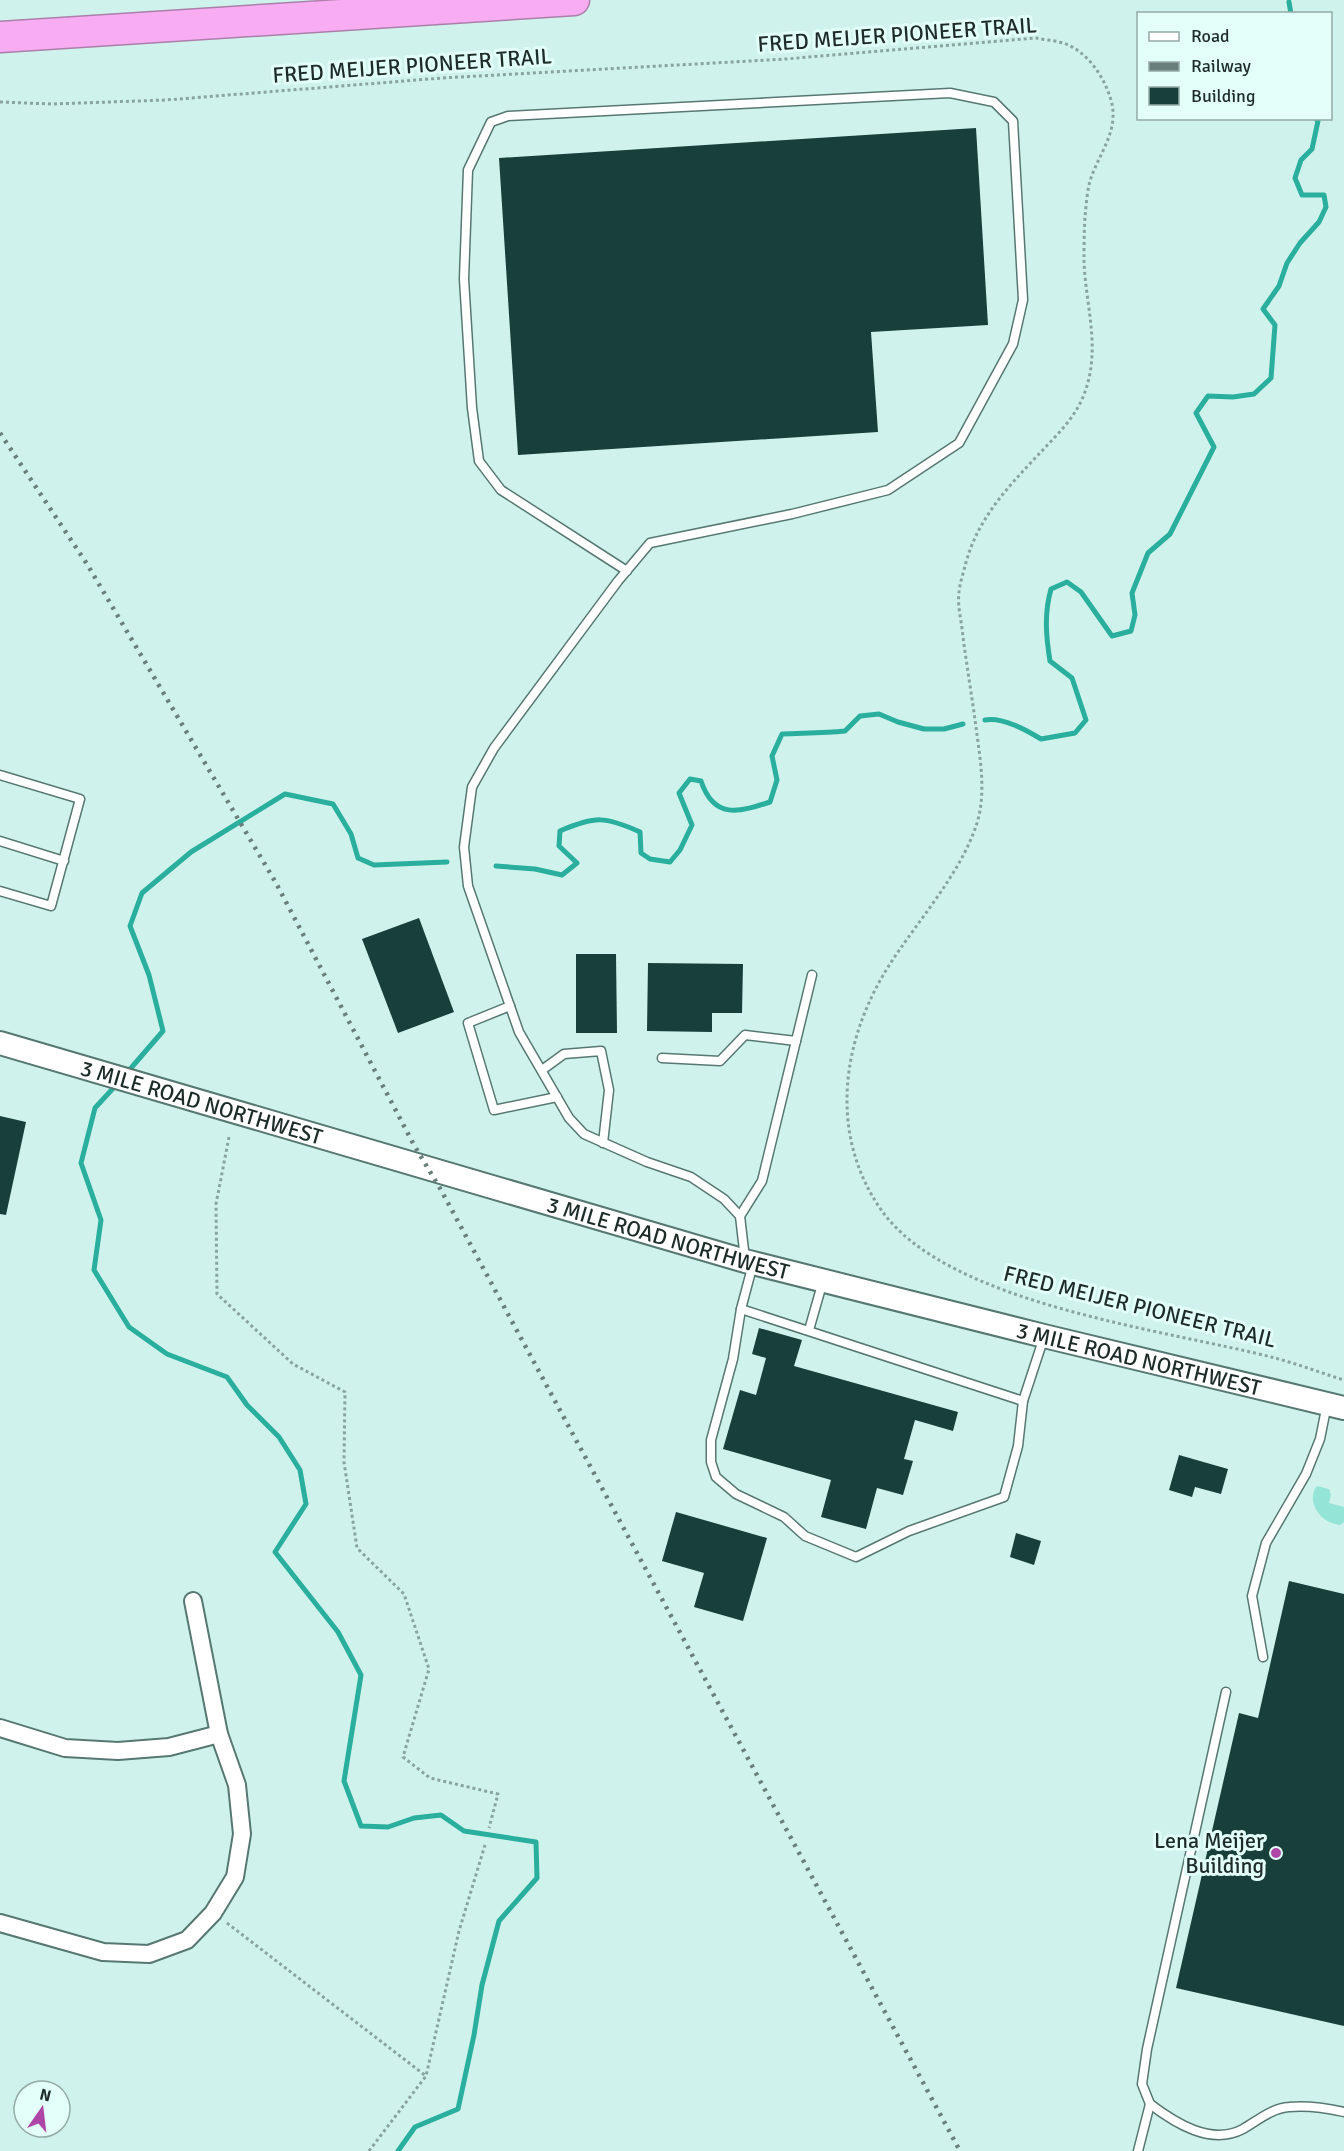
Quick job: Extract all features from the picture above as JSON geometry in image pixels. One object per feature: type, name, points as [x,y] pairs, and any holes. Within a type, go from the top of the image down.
[{"type":"highway","points":[[0,37],[574,0]]},
{"type":"main road","name":"3 MILE ROAD NORTHWEST","points":[[0,1043],[749,1262],[1336,1406]]},
{"type":"street","points":[[0,1923],[103,1952],[149,1954],[187,1940],[213,1912],[235,1877],[242,1834],[237,1785],[219,1734],[193,1601]]},
{"type":"street","points":[[0,1728],[65,1748],[118,1751],[169,1747],[219,1734]]},
{"type":"lane","points":[[627,571],[501,490],[479,461],[472,408],[464,279],[468,170],[491,122],[507,116],[950,93],[994,102],[1013,121],[1023,300],[1013,344],[959,443],[888,490],[792,514],[650,543],[494,748],[472,787],[464,847],[468,886],[519,1032],[569,1118],[584,1134],[647,1162],[691,1177],[724,1199],[740,1216],[749,1262],[733,1359],[711,1440],[711,1462],[716,1477],[736,1494],[784,1517],[805,1536],[856,1557],[909,1531],[1004,1497],[1018,1446],[1023,1401],[1044,1336]]},
{"type":"lane","points":[[0,775],[80,800],[51,906],[0,891]]},
{"type":"lane","points":[[0,841],[64,861]]},
{"type":"lane","points":[[740,1216],[762,1180],[812,975]]},
{"type":"lane","points":[[510,1006],[468,1023],[494,1110],[557,1096]]},
{"type":"lane","points":[[662,1058],[720,1061],[745,1035],[796,1041]]},
{"type":"lane","points":[[542,1070],[564,1054],[601,1051],[609,1090],[603,1143]]},
{"type":"lane","points":[[809,1330],[823,1280]]},
{"type":"lane","points":[[741,1309],[1023,1401]]},
{"type":"lane","points":[[1263,1657],[1252,1596],[1266,1543],[1306,1474],[1336,1406]]},
{"type":"lane","points":[[1226,1692],[1147,2049],[1142,2084],[1150,2104],[1169,2118],[1191,2130],[1219,2136],[1242,2129],[1256,2119],[1287,2107],[1326,2108],[1344,2112]]},
{"type":"lane","points":[[1138,2151],[1150,2104]]},
{"type":"path","name":"FRED MEIJER PIONEER TRAIL","points":[[0,102],[52,104],[166,100],[442,78],[786,59],[1036,38],[1065,43],[1085,57],[1099,73],[1111,101],[1113,118],[1107,146],[1089,183],[1085,220],[1084,263],[1094,356],[1089,381],[1081,402],[1061,430],[999,496],[981,524],[968,555],[958,594],[981,762],[982,794],[976,825],[961,858],[887,968],[859,1027],[850,1062],[846,1111],[849,1136],[855,1159],[867,1186],[884,1214],[909,1239],[948,1266],[1001,1290],[1081,1313],[1279,1359],[1344,1380]]},
{"type":"path","points":[[230,1137],[216,1204],[217,1294],[293,1364],[345,1392],[344,1462],[357,1548],[404,1594],[429,1669],[403,1757],[430,1778],[498,1794],[489,1828]]},
{"type":"path","points":[[369,2151],[426,2076],[459,1931],[485,1845]]},
{"type":"path","points":[[213,1912],[426,2076]]},
{"type":"green space","points":[[1317,1486],[1329,1489],[1331,1495],[1329,1503],[1344,1507],[1344,1522],[1340,1525],[1322,1517],[1316,1509],[1313,1495]]},
{"type":"building","points":[[976,128],[988,325],[871,332],[878,432],[518,455],[499,158]]},
{"type":"building","points":[[419,918],[454,1012],[398,1033],[362,939]]},
{"type":"building","points":[[576,954],[616,954],[617,1033],[576,1033]]},
{"type":"building","points":[[648,963],[743,964],[742,1013],[712,1013],[712,1032],[647,1031]]},
{"type":"building","points":[[0,1116],[26,1122],[6,1215],[0,1214]]},
{"type":"building","points":[[759,1328],[802,1340],[794,1366],[958,1412],[953,1431],[915,1420],[904,1459],[913,1461],[903,1495],[877,1488],[866,1529],[821,1517],[831,1480],[723,1449],[740,1390],[756,1395],[766,1358],[752,1354]]},
{"type":"building","points":[[1179,1455],[1228,1469],[1221,1494],[1195,1487],[1192,1497],[1169,1490]]},
{"type":"building","points":[[676,1512],[767,1538],[743,1621],[694,1607],[704,1573],[662,1561]]},
{"type":"building","points":[[1016,1533],[1041,1541],[1034,1565],[1010,1557]]},
{"type":"building","name":"Lena Meijer Building","points":[[1289,1581],[1344,1594],[1344,2026],[1176,1988],[1239,1713],[1258,1718]]},
{"type":"waterway","points":[[1289,2],[1291,12]]},
{"type":"waterway","points":[[985,720],[1007,722],[1041,739],[1075,733],[1086,720],[1072,678],[1050,661],[1046,625],[1051,589],[1067,582],[1081,592],[1112,636],[1131,631],[1135,615],[1132,593],[1148,553],[1170,534],[1214,447],[1196,413],[1208,396],[1233,397],[1254,394],[1271,378],[1275,325],[1263,309],[1279,286],[1287,263],[1300,243],[1319,222],[1326,207],[1324,195],[1302,195],[1295,178],[1301,160],[1312,149],[1317,120]]},
{"type":"waterway","points":[[496,866],[535,869],[562,875],[577,863],[559,846],[560,831],[582,823],[600,820],[618,823],[640,832],[641,853],[650,859],[670,862],[680,850],[692,825],[679,793],[690,779],[701,781],[706,794],[713,802],[729,810],[770,802],[777,780],[772,756],[782,734],[845,731],[860,716],[879,714],[924,729],[944,729],[963,724]]},
{"type":"waterway","points":[[125,1075],[163,1031],[149,975],[130,926],[142,893],[191,852],[285,794],[333,804],[351,834],[358,858],[374,865],[447,862]]},
{"type":"waterway","points":[[117,1084],[95,1108],[81,1163],[101,1220],[94,1270],[129,1327],[167,1354],[227,1377],[247,1405],[279,1437],[300,1470],[306,1504],[275,1552],[338,1632],[361,1675],[344,1781],[361,1826],[388,1827],[414,1818],[441,1815],[464,1831],[536,1842],[537,1878],[499,1921],[482,1985],[458,2109],[415,2127],[398,2151]]},
{"type":"railway","points":[[0,433],[87,564],[276,883],[414,1145],[441,1190],[960,2151]]},
{"type":"place","name":"Lena Meijer Building","points":[[1276,1853]]}]
